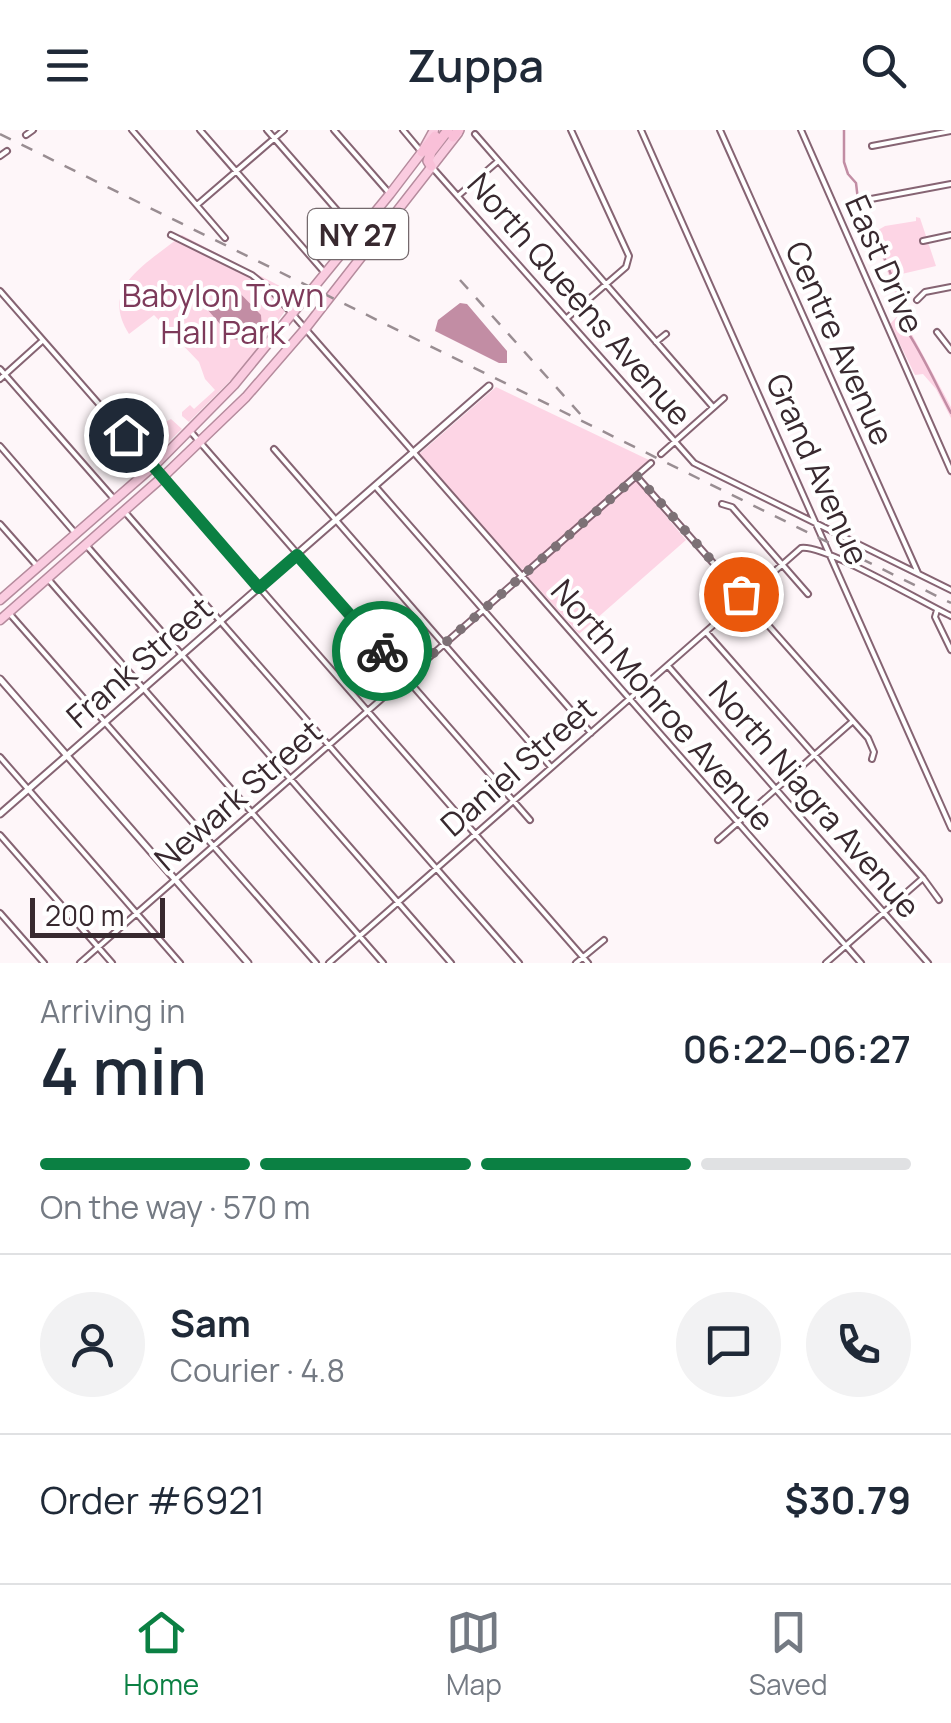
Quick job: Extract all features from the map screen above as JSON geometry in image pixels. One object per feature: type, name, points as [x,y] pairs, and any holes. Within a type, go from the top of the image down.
[{"type":"highway","name":"NY 27","points":[[0,600],[190,431],[293,316],[437,130]]},
{"type":"highway","points":[[431,166],[429,154],[455,132]]},
{"type":"highway","name":"NY 27","points":[[0,620],[163,477],[258,384],[431,166]]},
{"type":"highway","points":[[326,274],[334,292]]},
{"type":"street","points":[[26,135],[32,130]]},
{"type":"street","points":[[132,130],[225,238]]},
{"type":"street","points":[[200,130],[326,274]]},
{"type":"street","points":[[267,130],[358,234]]},
{"type":"street","points":[[197,205],[284,130]]},
{"type":"street","points":[[334,130],[390,194]]},
{"type":"street","points":[[402,130],[422,152]]},
{"type":"street","points":[[567,318],[626,267],[629,253],[572,130]]},
{"type":"street","name":"Grand Avenue","points":[[641,130],[951,828]]},
{"type":"street","name":"Centre Avenue","points":[[720,130],[920,575]]},
{"type":"street","name":"East Drive","points":[[801,130],[951,471]]},
{"type":"street","points":[[872,146],[951,131]]},
{"type":"street","points":[[475,134],[713,407]]},
{"type":"street","points":[[0,156],[7,151]]},
{"type":"street","points":[[459,195],[498,161]]},
{"type":"street","name":"North Queens Avenue","points":[[431,166],[694,463],[819,525]]},
{"type":"street","points":[[871,199],[951,184]]},
{"type":"street","name":"North Monroe Avenue","points":[[171,234],[257,278],[293,316],[861,963]]},
{"type":"street","points":[[922,241],[951,235]]},
{"type":"street","points":[[916,300],[925,292],[951,287]]},
{"type":"street","points":[[0,291],[588,963]]},
{"type":"street","points":[[937,332],[951,350]]},
{"type":"street","points":[[656,342],[666,334]]},
{"type":"street","points":[[2,377],[43,341]]},
{"type":"street","points":[[0,369],[2,377],[114,500]]},
{"type":"street","name":"Frank Street","points":[[0,814],[489,386]]},
{"type":"street","points":[[662,454],[724,398]]},
{"type":"street","points":[[190,431],[530,820]]},
{"type":"street","points":[[0,446],[76,534]]},
{"type":"street","points":[[274,450],[552,767]]},
{"type":"street","name":"Newark Street","points":[[80,963],[651,463]]},
{"type":"street","points":[[637,476],[868,738],[874,752],[872,760]]},
{"type":"street","points":[[375,486],[591,733]]},
{"type":"street","points":[[722,504],[732,507],[808,594]]},
{"type":"street","points":[[124,511],[519,963]]},
{"type":"street","points":[[0,524],[38,567]]},
{"type":"street","points":[[819,525],[951,590]]},
{"type":"street","points":[[86,545],[451,963]]},
{"type":"street","points":[[783,564],[803,547],[832,556],[951,616]]},
{"type":"street","name":"Daniel Street","points":[[328,963],[783,564]]},
{"type":"street","points":[[47,578],[384,963]]},
{"type":"street","points":[[937,610],[951,650]]},
{"type":"street","points":[[8,612],[316,963]]},
{"type":"street","points":[[706,632],[923,878],[938,900]]},
{"type":"street","name":"North Niagra Avenue","points":[[668,665],[928,963]]},
{"type":"street","points":[[0,679],[248,963]]},
{"type":"street","points":[[718,840],[853,721]]},
{"type":"street","points":[[0,757],[180,963]]},
{"type":"street","points":[[0,835],[112,963]]},
{"type":"street","points":[[826,963],[923,878]]},
{"type":"street","points":[[0,913],[44,963]]},
{"type":"street","points":[[576,963],[604,940]]},
{"type":"green space","points":[[916,217],[920,218],[936,266],[893,276],[910,315],[908,327],[951,407],[951,418],[936,389],[923,374],[915,375],[890,324],[902,311],[873,233],[885,226],[916,221]]},
{"type":"green space","name":"Babylon Town Hall Park","points":[[182,235],[297,295],[243,368],[189,422],[182,412],[190,405],[194,409],[215,390],[205,379],[199,362],[154,315],[129,334],[121,317],[120,302],[132,277]]},
{"type":"green space","points":[[496,387],[649,460],[632,476],[686,540],[579,634],[419,454]]},
{"type":"green space","points":[[148,417],[161,424],[171,419],[182,429],[153,457],[131,434],[149,422]]},
{"type":"shaded area","points":[[233,286],[261,315],[262,330],[250,342],[233,339],[207,309],[212,300]]},
{"type":"shaded area","points":[[460,303],[467,304],[507,351],[507,363],[499,363],[435,331],[438,320]]},
{"type":"waterway","points":[[844,130],[844,162],[856,183],[858,200],[906,312],[903,325],[951,413]]},
{"type":"railway","points":[[0,134],[951,603]]},
{"type":"railway","points":[[460,280],[582,416]]},
{"type":"way so far","points":[[382,651],[406,677],[637,476],[741,594]]},
{"type":"route","points":[[126,435],[259,588],[297,555],[382,651]]}]
